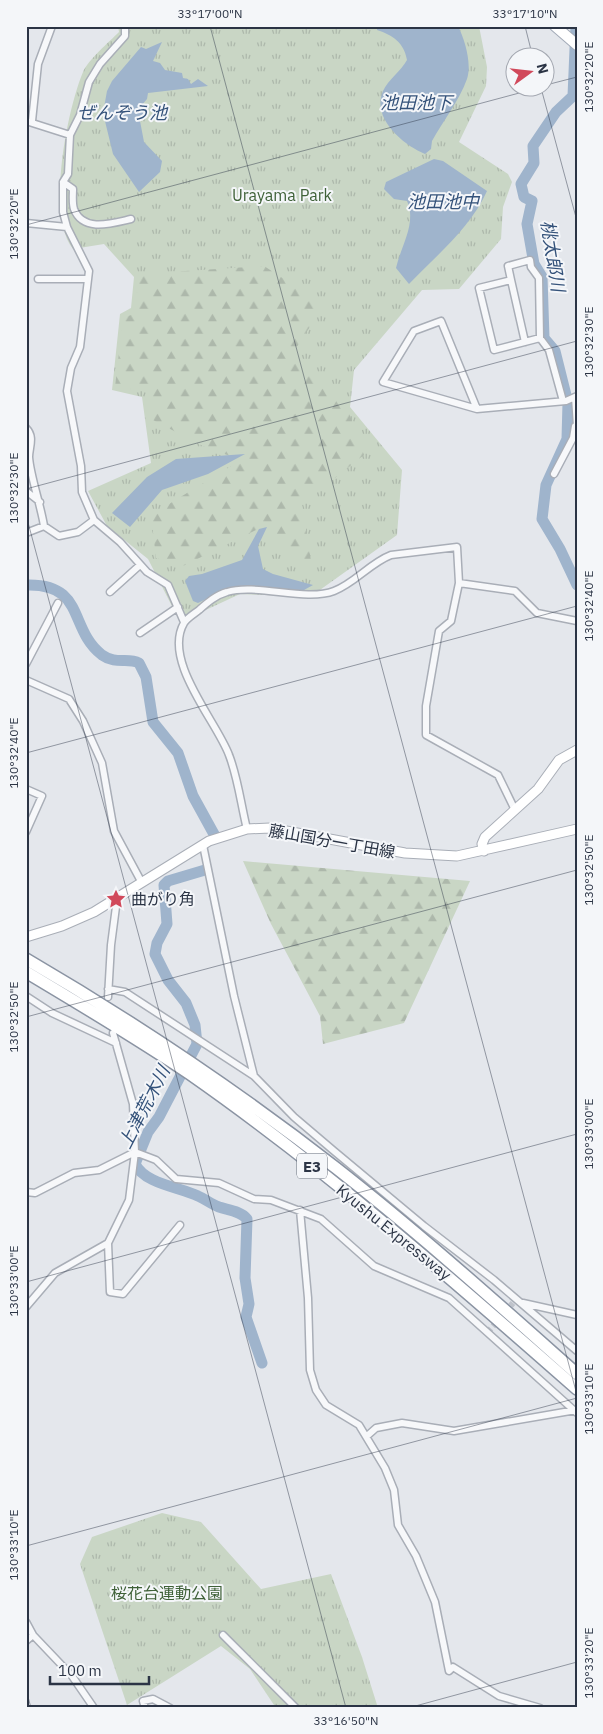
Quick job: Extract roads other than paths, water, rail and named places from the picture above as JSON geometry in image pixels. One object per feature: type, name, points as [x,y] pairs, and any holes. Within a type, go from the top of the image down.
[{"type":"highway","name":"Kyushu Expressway","points":[[26,959],[152,1036],[261,1112],[387,1210],[577,1374]]},
{"type":"highway","name":"Kyushu Expressway","points":[[26,972],[153,1050],[254,1121],[410,1244],[577,1389]]},
{"type":"main road","points":[[555,26],[577,45]]},
{"type":"main road","points":[[484,851],[482,844],[485,837],[538,789],[559,760],[577,750]]},
{"type":"main road","name":"藤山国分一丁田線","points":[[26,937],[76,920],[117,899],[203,845],[222,836],[247,829],[270,828],[405,853],[457,856],[577,829]]},
{"type":"street","points":[[52,26],[38,64],[29,121],[70,135]]},
{"type":"street","points":[[125,26],[125,36],[100,64],[90,82],[80,115],[70,135],[68,174],[64,182],[63,212],[67,227],[89,271],[80,347],[71,368],[67,391],[81,466],[82,492],[94,520],[120,542],[140,565],[168,585],[184,622],[180,640],[181,657],[189,682],[229,755],[247,829]]},
{"type":"street","points":[[64,182],[73,189],[74,208],[79,217],[92,225],[106,225],[131,220]]},
{"type":"street","points":[[26,223],[67,227]]},
{"type":"street","points":[[525,342],[508,266],[530,260],[531,267],[539,278],[540,338],[549,350],[563,401]]},
{"type":"street","points":[[38,279],[88,279]]},
{"type":"street","points":[[511,280],[479,288],[494,350],[540,338]]},
{"type":"street","points":[[477,409],[442,321],[414,331],[383,382],[477,409],[563,401],[576,396],[576,426],[573,438],[554,474]]},
{"type":"street","points":[[26,428],[30,432],[29,458],[44,526],[59,536],[78,532],[94,520]]},
{"type":"street","points":[[26,492],[40,502]]},
{"type":"street","points":[[26,532],[44,526]]},
{"type":"street","points":[[184,622],[209,601],[227,592],[252,590],[303,593],[333,591],[382,559],[410,552],[457,547],[459,583],[451,621],[438,632],[426,706],[426,735],[498,775],[515,810]]},
{"type":"street","points":[[110,592],[140,565]]},
{"type":"street","points":[[459,583],[515,591],[537,613],[577,621]]},
{"type":"street","points":[[26,664],[58,603]]},
{"type":"street","points":[[140,632],[178,607]]},
{"type":"street","points":[[26,680],[69,699],[83,721],[102,763],[114,831],[142,883]]},
{"type":"street","points":[[26,789],[42,796],[26,832]]},
{"type":"street","points":[[203,845],[234,996],[254,1076]]},
{"type":"street","points":[[117,899],[111,945],[108,993],[125,992],[254,1076],[294,1117],[577,1351]]},
{"type":"street","points":[[26,996],[52,1013],[116,1043]]},
{"type":"street","points":[[113,1033],[132,1104],[135,1152],[129,1200],[108,1243],[110,1292],[123,1294],[180,1225]]},
{"type":"street","points":[[26,1192],[35,1193],[74,1173],[99,1170],[135,1152],[156,1160],[176,1179],[219,1183],[254,1199],[272,1200],[300,1210],[321,1219],[374,1266],[449,1298],[576,1411]]},
{"type":"street","points":[[300,1210],[308,1298],[310,1370],[316,1390],[326,1405],[358,1426],[367,1436],[385,1468],[394,1490],[398,1524],[416,1556],[435,1602],[448,1671],[454,1667],[499,1696],[540,1708]]},
{"type":"street","points":[[26,1307],[55,1274],[108,1243]]},
{"type":"street","points":[[517,1302],[577,1315]]},
{"type":"street","points":[[367,1436],[376,1428],[402,1423],[454,1431],[576,1411]]},
{"type":"street","points":[[26,1622],[33,1635],[72,1676],[94,1708]]},
{"type":"street","points":[[26,1641],[33,1635]]},
{"type":"street","points":[[223,1635],[296,1708]]},
{"type":"street","points":[[145,1708],[143,1701],[153,1699],[170,1708]]},
{"type":"water","name":"池田池下","points":[[377,26],[458,26],[463,38],[469,66],[467,79],[432,141],[431,149],[425,154],[416,150],[399,137],[391,129],[381,111],[380,101],[383,91],[407,60],[406,54],[397,40],[377,30]]},
{"type":"water","name":"ぜんぞう池","points":[[162,42],[153,61],[160,63],[165,70],[182,73],[183,78],[188,79],[191,84],[198,79],[208,86],[148,93],[147,99],[141,106],[144,113],[140,121],[144,142],[162,161],[160,172],[139,192],[113,154],[103,113],[107,91],[112,81],[141,47],[146,49]]},
{"type":"water","name":"池田池中","points":[[434,159],[443,161],[487,191],[463,229],[409,284],[396,268],[409,226],[410,209],[407,201],[394,199],[384,189],[386,182]]},
{"type":"water","points":[[245,454],[208,474],[162,490],[130,527],[112,513],[147,477],[176,459]]},
{"type":"water","points":[[267,527],[258,546],[263,569],[273,574],[313,585],[304,590],[225,590],[198,603],[193,601],[185,581],[189,576],[202,574],[242,560],[259,529]]},
{"type":"waterway","name":"桃太郎川","points":[[576,26],[573,96],[556,112],[533,146],[534,163],[521,184],[524,197],[532,201],[527,224],[534,264],[542,277],[544,338],[555,351],[568,403],[567,439],[546,485],[542,519],[560,549],[577,585]]},
{"type":"waterway","name":"上津荒木川","points":[[26,585],[45,586],[58,591],[67,599],[84,633],[91,644],[102,655],[112,660],[135,661],[139,663],[146,677],[153,722],[178,753],[193,796],[215,836]]},
{"type":"waterway","name":"上津荒木川","points":[[205,870],[168,881],[164,885],[167,924],[157,943],[155,954],[168,980],[186,1003],[195,1025],[197,1044],[159,1117],[148,1132],[135,1164],[140,1171],[154,1181],[198,1196],[219,1207],[238,1212],[247,1219],[245,1278],[249,1304],[246,1317],[262,1363]]},
{"type":"tunnel","points":[[487,1333],[513,1303]]},
{"type":"place","name":"曲がり角","points":[[116,899]]},
{"type":"park label","name":"Urayama Park","points":[[282,195]]},
{"type":"park label","name":"桜花台運動公園","points":[[167,1593]]}]
